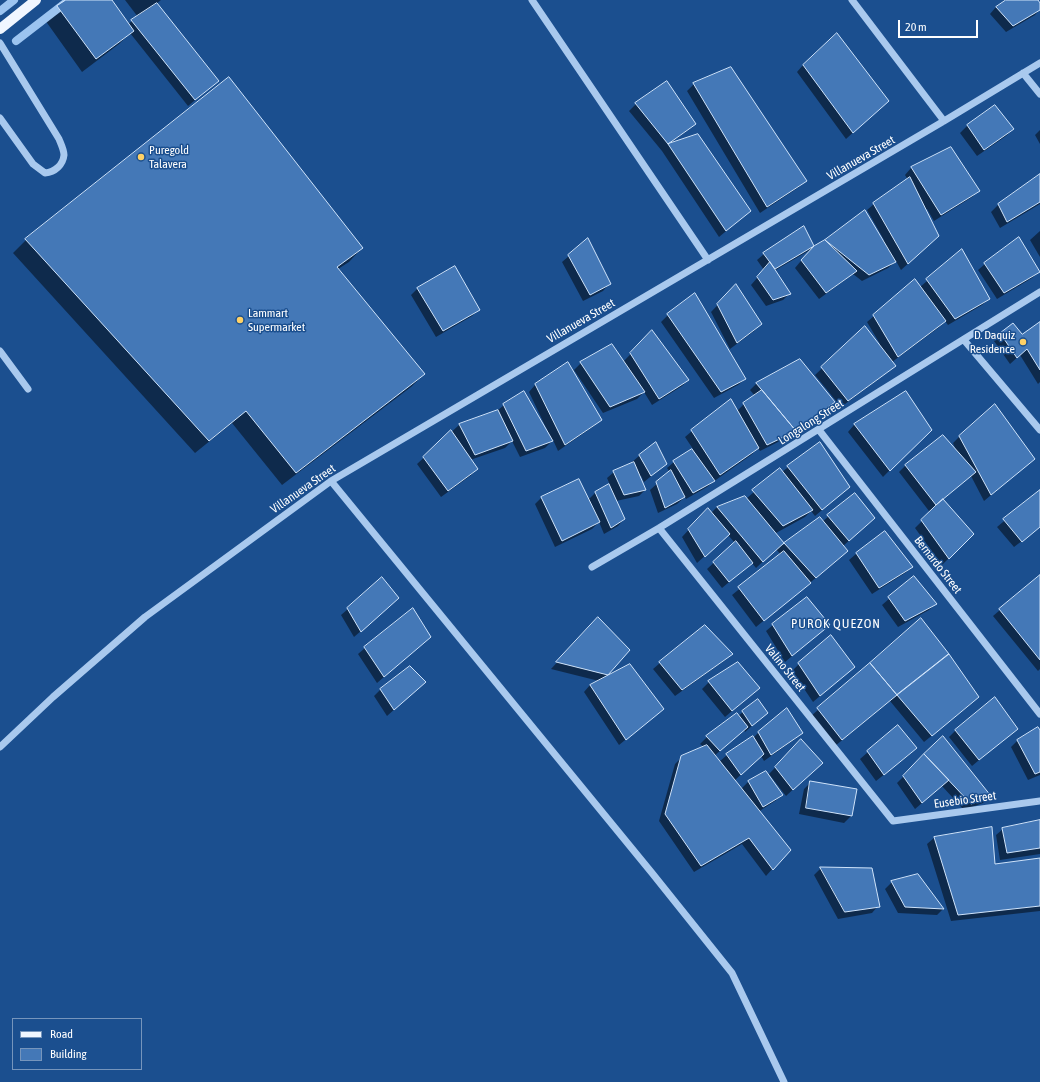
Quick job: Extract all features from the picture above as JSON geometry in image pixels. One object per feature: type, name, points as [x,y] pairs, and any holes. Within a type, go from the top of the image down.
[{"type":"main road","points":[[0,29],[36,0]]},
{"type":"street","points":[[532,0],[708,260]]},
{"type":"street","points":[[852,0],[944,121]]},
{"type":"street","points":[[0,44],[59,139],[64,154],[60,165],[51,172],[45,173],[33,164],[0,118]]},
{"type":"street","name":"Villanueva Street","points":[[0,747],[53,697],[145,617],[331,481],[944,121],[1040,63]]},
{"type":"street","points":[[1023,73],[1040,94]]},
{"type":"street","name":"Longalong Street","points":[[592,567],[659,528],[819,430],[1040,292]]},
{"type":"street","points":[[964,340],[1040,430]]},
{"type":"street","points":[[0,351],[28,389]]},
{"type":"street","name":"Bernardo Street","points":[[819,430],[1040,714]]},
{"type":"street","points":[[331,481],[732,973],[784,1082]]},
{"type":"street","name":"Valino Street","points":[[659,528],[893,821]]},
{"type":"street","name":"Eusebio Street","points":[[893,821],[1040,801]]},
{"type":"building","points":[[66,0],[112,0],[134,31],[96,59],[57,6]]},
{"type":"building","points":[[1006,0],[1038,0],[1040,3],[1040,10],[1013,26],[996,7]]},
{"type":"building","points":[[157,3],[219,81],[195,100],[131,20]]},
{"type":"building","points":[[837,33],[889,101],[853,133],[803,65]]},
{"type":"building","points":[[731,67],[807,181],[767,207],[693,83]]},
{"type":"building","name":"Lammart Supermarket","points":[[229,77],[363,248],[337,267],[425,374],[296,473],[246,411],[209,441],[25,239]]},
{"type":"building","points":[[667,81],[696,124],[668,144],[635,103]]},
{"type":"building","points":[[995,105],[1014,129],[984,150],[967,125]]},
{"type":"building","points":[[698,134],[751,211],[726,231],[668,144]]},
{"type":"building","points":[[951,147],[980,191],[941,215],[911,167]]},
{"type":"building","points":[[1040,174],[1040,202],[1007,222],[998,204]]},
{"type":"building","points":[[910,177],[939,236],[908,264],[873,203]]},
{"type":"building","points":[[865,210],[896,262],[869,275],[825,240]]},
{"type":"building","points":[[804,226],[814,246],[775,269],[763,253]]},
{"type":"building","points":[[1019,237],[1040,272],[1004,293],[984,263]]},
{"type":"building","points":[[588,238],[611,284],[590,295],[568,255]]},
{"type":"building","points":[[825,240],[857,271],[826,293],[801,260],[814,246]]},
{"type":"building","points":[[962,249],[990,299],[955,319],[926,279]]},
{"type":"building","points":[[770,262],[791,294],[773,300],[757,277]]},
{"type":"building","points":[[455,266],[480,310],[443,331],[417,288]]},
{"type":"building","points":[[915,279],[946,321],[898,357],[873,315]]},
{"type":"building","points":[[736,284],[762,324],[737,343],[717,304]]},
{"type":"building","points":[[695,293],[746,379],[721,392],[667,314]]},
{"type":"building","name":"D. Daquiz Residence","points":[[1040,322],[1040,370],[1027,349],[1017,358],[1000,333],[1013,323],[1022,334]]},
{"type":"building","points":[[865,326],[896,366],[848,401],[821,367]]},
{"type":"building","points":[[652,330],[689,380],[659,399],[630,353]]},
{"type":"building","points":[[612,344],[645,392],[610,407],[580,362]]},
{"type":"building","points":[[800,359],[835,402],[796,431],[756,383]]},
{"type":"building","points":[[568,362],[602,420],[565,445],[535,384]]},
{"type":"building","points":[[762,390],[796,431],[767,445],[743,403]]},
{"type":"building","points":[[524,391],[553,441],[526,451],[503,404]]},
{"type":"building","points":[[906,391],[932,430],[890,471],[854,424]]},
{"type":"building","points":[[731,399],[759,448],[720,475],[691,430]]},
{"type":"building","points":[[995,404],[1035,459],[991,495],[959,436]]},
{"type":"building","points":[[498,410],[513,441],[475,455],[459,424]]},
{"type":"building","points":[[451,430],[478,469],[448,491],[423,457]]},
{"type":"building","points":[[943,435],[976,472],[936,505],[905,465]]},
{"type":"building","points":[[656,442],[667,464],[651,476],[639,455]]},
{"type":"building","points":[[820,442],[850,487],[822,510],[787,466]]},
{"type":"building","points":[[692,449],[715,481],[693,493],[673,461]]},
{"type":"building","points":[[634,462],[646,490],[624,495],[613,471]]},
{"type":"building","points":[[780,468],[813,510],[783,526],[752,490]]},
{"type":"building","points":[[671,470],[685,497],[665,508],[656,482]]},
{"type":"building","points":[[579,479],[600,522],[562,541],[541,497]]},
{"type":"building","points":[[609,484],[625,519],[611,528],[595,492]]},
{"type":"building","points":[[1040,490],[1040,527],[1022,542],[1003,519]]},
{"type":"building","points":[[855,493],[875,518],[849,541],[827,515]]},
{"type":"building","points":[[745,496],[784,543],[763,562],[717,507]]},
{"type":"building","points":[[943,499],[974,534],[949,559],[921,520]]},
{"type":"building","points":[[708,508],[730,534],[705,557],[688,529]]},
{"type":"building","points":[[820,517],[848,551],[816,578],[784,543]]},
{"type":"building","points":[[885,531],[913,567],[879,588],[856,553]]},
{"type":"building","points":[[736,541],[753,563],[729,582],[713,562]]},
{"type":"building","points":[[784,551],[811,583],[764,621],[738,587]]},
{"type":"building","points":[[1040,575],[1040,660],[999,609]]},
{"type":"building","points":[[914,576],[937,604],[905,621],[888,597]]},
{"type":"building","points":[[382,577],[399,598],[361,632],[347,608]]},
{"type":"building","points":[[807,597],[830,625],[792,656],[772,624]]},
{"type":"building","points":[[413,608],[431,637],[384,677],[364,647]]},
{"type":"building","points":[[598,617],[630,650],[608,675],[556,662]]},
{"type":"building","points":[[921,618],[949,654],[897,695],[870,663]]},
{"type":"building","points":[[705,625],[733,654],[682,690],[659,662]]},
{"type":"building","points":[[831,635],[855,667],[820,696],[798,663]]},
{"type":"building","points":[[949,654],[979,697],[932,736],[897,695]]},
{"type":"building","points":[[738,662],[760,688],[732,711],[708,681]]},
{"type":"building","points":[[870,663],[897,695],[842,740],[817,708]]},
{"type":"building","points":[[630,664],[664,709],[626,740],[590,685]]},
{"type":"building","points":[[410,666],[426,682],[394,710],[380,689]]},
{"type":"building","points":[[995,697],[1018,729],[979,760],[955,730]]},
{"type":"building","points":[[758,699],[768,713],[752,726],[742,711]]},
{"type":"building","points":[[787,708],[803,733],[771,755],[758,732]]},
{"type":"building","points":[[737,713],[748,727],[720,751],[706,736]]},
{"type":"building","points":[[898,725],[917,748],[884,775],[867,751]]},
{"type":"building","points":[[1038,727],[1040,730],[1040,772],[1035,774],[1017,740]]},
{"type":"building","points":[[753,736],[764,754],[741,775],[726,754]]},
{"type":"building","points":[[943,736],[991,796],[971,804],[924,754]]},
{"type":"building","points":[[801,739],[823,763],[793,790],[775,767]]},
{"type":"building","points":[[707,745],[791,850],[773,870],[749,838],[701,866],[665,814],[681,756]]},
{"type":"building","points":[[924,754],[949,780],[922,803],[903,776]]},
{"type":"building","points":[[766,771],[783,795],[763,807],[748,781]]},
{"type":"building","points":[[810,781],[857,789],[852,816],[806,808]]},
{"type":"building","points":[[1040,820],[1040,848],[1007,853],[1002,828]]},
{"type":"building","points":[[992,827],[995,864],[1040,858],[1040,906],[958,915],[934,837]]},
{"type":"building","points":[[820,867],[872,868],[880,907],[845,912]]},
{"type":"building","points":[[918,874],[944,909],[905,907],[891,881]]},
{"type":"waterway","points":[[0,11],[14,0]]},
{"type":"waterway","points":[[16,41],[69,0]]},
{"type":"place","name":"Puregold Talavera","points":[[141,157]]},
{"type":"place","name":"Lammart Supermarket","points":[[240,320]]},
{"type":"place","name":"D. Daquiz Residence","points":[[1023,342]]},
{"type":"district","name":"PUROK QUEZON","points":[[836,624]]}]
